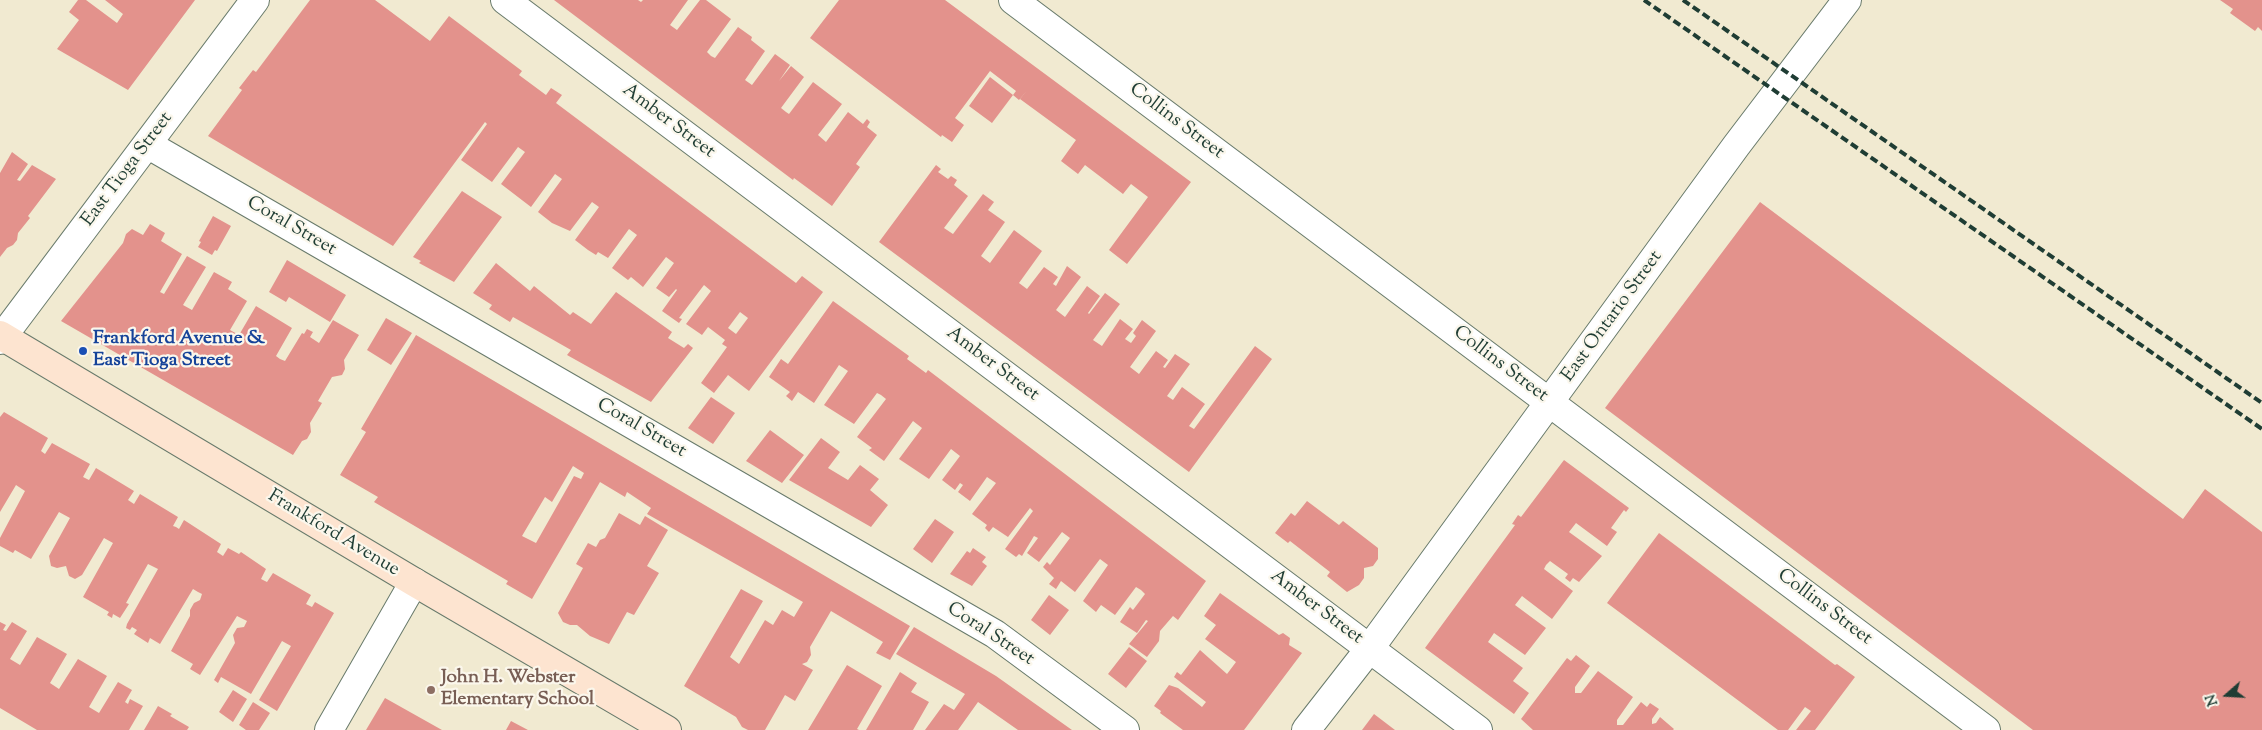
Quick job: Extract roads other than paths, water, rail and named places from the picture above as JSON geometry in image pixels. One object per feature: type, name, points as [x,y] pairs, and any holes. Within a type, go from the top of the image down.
[{"type":"main road","name":"Frankford Avenue","points":[[1,337],[667,730]]},
{"type":"street","name":"East Tioga Street","points":[[1,337],[255,0]]},
{"type":"street","name":"Amber Street","points":[[505,0],[1478,730]]},
{"type":"street","name":"Collins Street","points":[[1013,0],[1986,730]]},
{"type":"street","name":"East Ontario Street","points":[[1306,730],[1370,648],[1736,146],[1847,0]]},
{"type":"street","name":"Coral Street","points":[[147,144],[994,634],[1125,730]]},
{"type":"street","points":[[329,730],[414,582]]},
{"type":"railway","points":[[1644,0],[2262,429]]},
{"type":"railway","points":[[1683,0],[2262,403]]},
{"type":"place","name":"Frankford Avenue & East Tioga Street","points":[[83,351]]},
{"type":"place","name":"John H. Webster Elementary School","points":[[431,690]]}]
